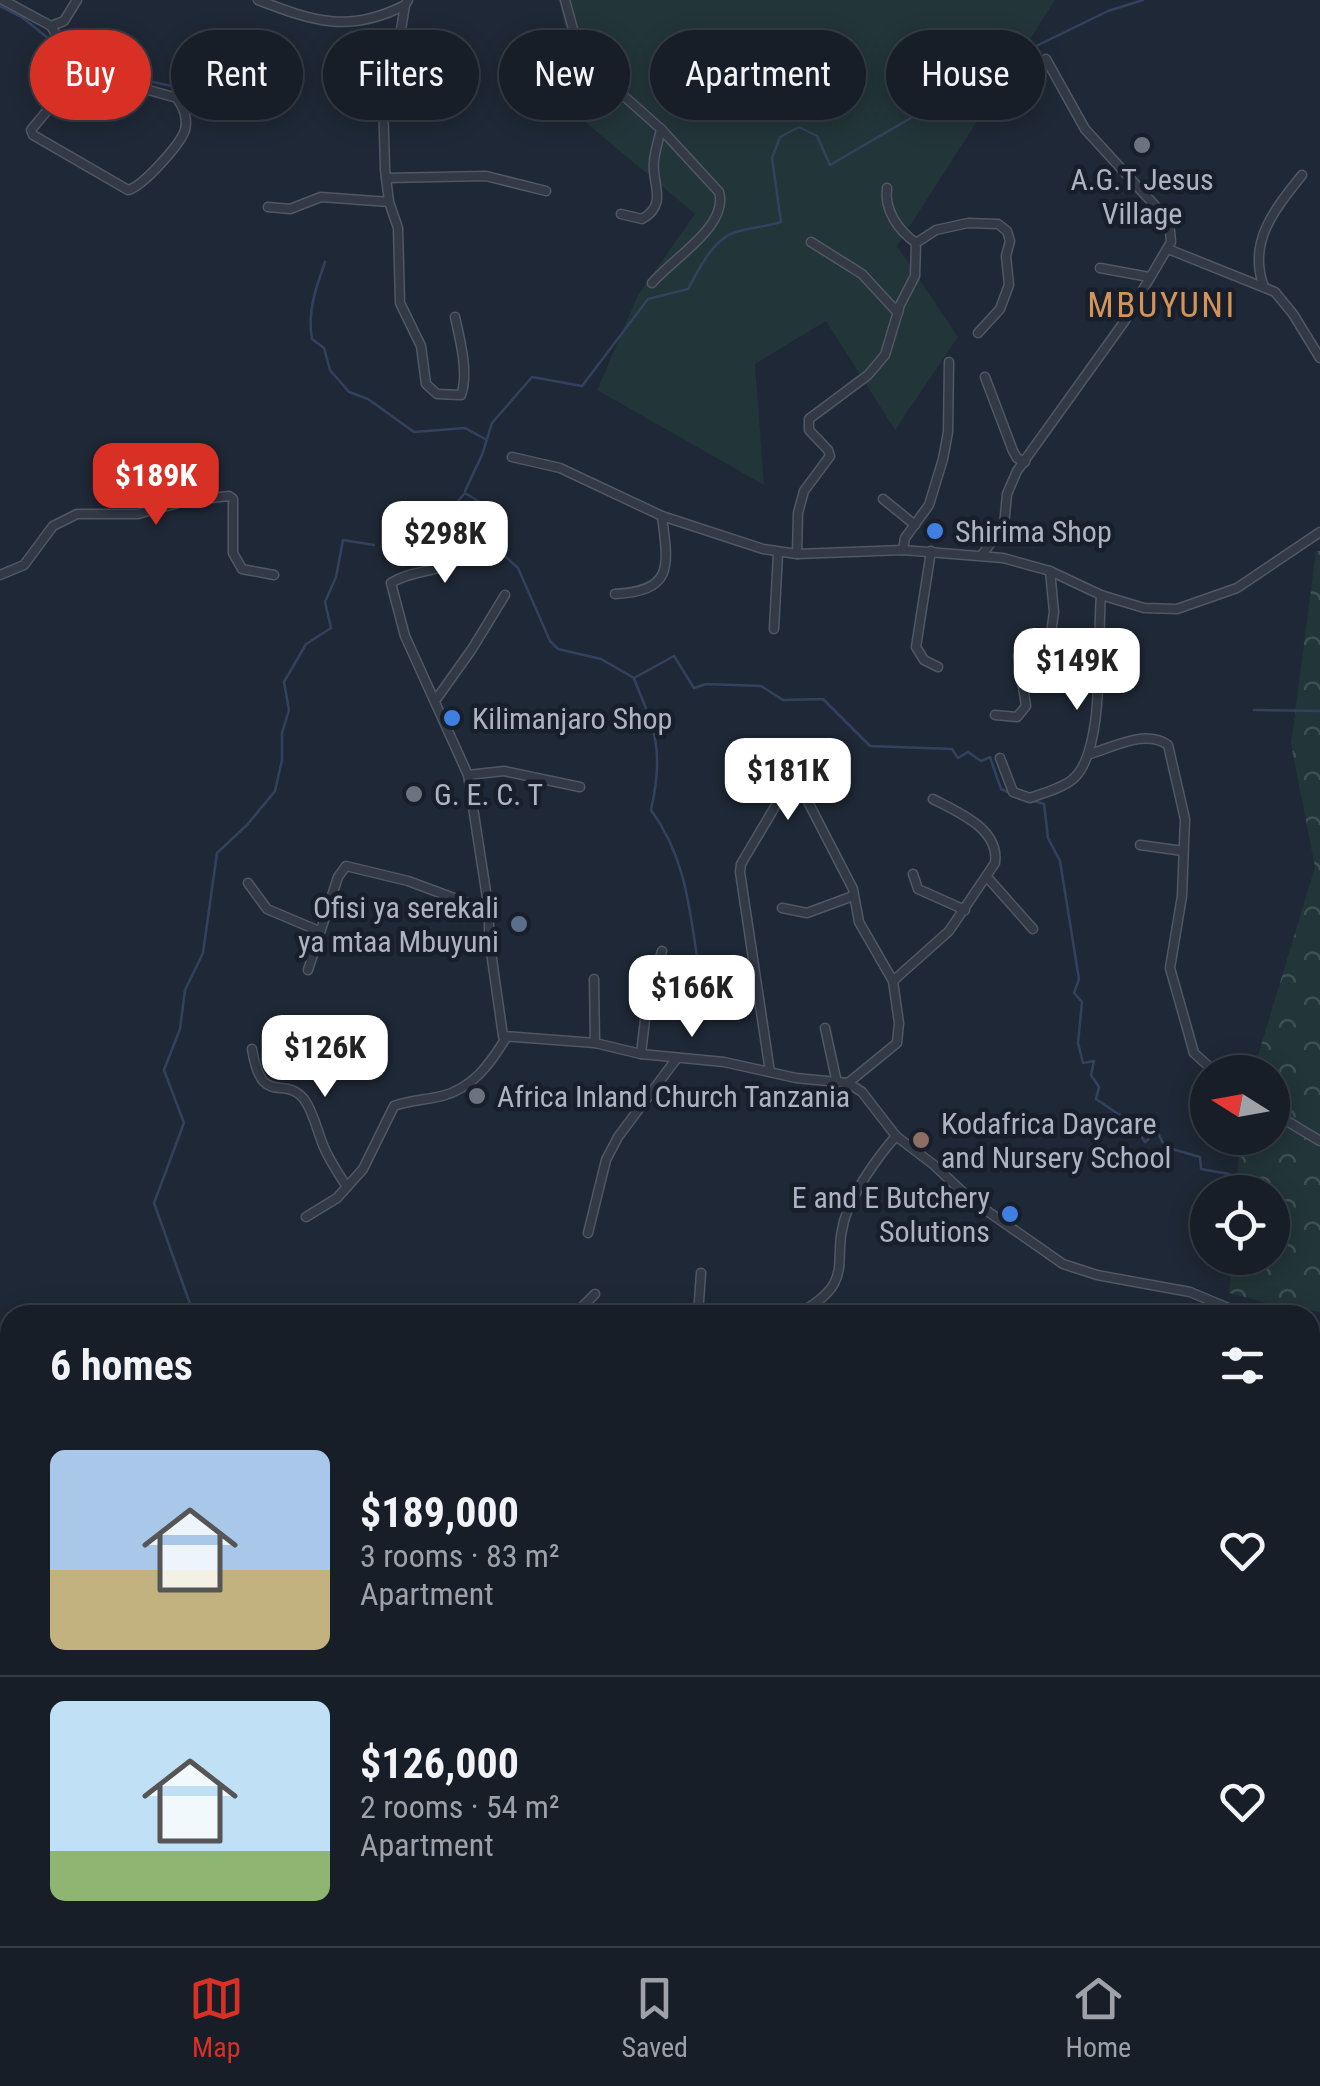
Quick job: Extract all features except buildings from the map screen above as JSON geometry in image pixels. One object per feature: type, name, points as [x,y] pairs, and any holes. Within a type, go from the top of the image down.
[{"type":"street","points":[[3,0],[53,30]]},
{"type":"street","points":[[51,26],[64,20],[78,0]]},
{"type":"street","points":[[258,0],[301,18],[342,22],[372,20],[406,2]]},
{"type":"street","points":[[565,0],[581,58],[661,129],[719,192],[721,200],[714,221],[652,283]]},
{"type":"street","points":[[406,2],[384,98],[386,178],[398,228],[400,303],[420,346],[426,384],[443,396],[461,395],[464,390],[455,317]]},
{"type":"street","points":[[981,556],[1000,535],[1007,494],[1024,462],[1124,322],[1171,242],[1168,221],[1085,129],[1046,59]]},
{"type":"street","points":[[38,120],[31,130],[33,135],[128,190],[142,183],[185,131],[185,116],[177,98],[151,91]]},
{"type":"street","points":[[621,214],[644,218],[655,206],[659,189],[654,162],[661,129]]},
{"type":"street","points":[[1264,287],[1257,267],[1261,238],[1276,207],[1302,175]]},
{"type":"street","points":[[386,178],[486,176],[546,190]]},
{"type":"street","points":[[887,188],[889,212],[916,243]]},
{"type":"street","points":[[268,207],[290,209],[321,196],[389,202]]},
{"type":"street","points":[[916,243],[936,230],[968,223],[998,224],[1007,231],[1008,284],[1000,308],[978,334]]},
{"type":"street","points":[[811,242],[862,274],[898,313]]},
{"type":"street","points":[[797,554],[798,513],[804,491],[830,454],[809,430],[809,419],[873,370],[890,345],[898,313],[915,276],[916,243]]},
{"type":"street","points":[[1168,249],[1275,292],[1320,358]]},
{"type":"street","points":[[1100,268],[1149,277]]},
{"type":"street","points":[[904,550],[905,538],[929,505],[943,459],[948,432],[949,362]]},
{"type":"street","points":[[986,378],[1016,458],[1024,462]]},
{"type":"street","points":[[512,457],[560,468],[662,516],[778,552],[904,550],[1003,558],[1050,572],[1101,595],[1164,610],[1212,599],[1269,569],[1320,532]]},
{"type":"street","points":[[0,575],[24,564],[53,526],[77,514],[138,514],[229,496],[233,499],[236,561],[248,572],[274,575]]},
{"type":"street","points":[[883,498],[915,525]]},
{"type":"street","points":[[615,594],[645,592],[662,577],[668,551],[662,516]]},
{"type":"street","points":[[466,551],[452,566],[401,577],[392,583],[405,636],[468,775],[489,911],[500,1033],[506,1038],[595,1043],[641,1054],[724,1062],[848,1083],[862,1092],[896,1136],[982,1208],[1062,1264],[1097,1275],[1190,1292],[1221,1305]]},
{"type":"street","points":[[932,551],[916,647],[924,660],[938,666]]},
{"type":"street","points":[[774,629],[778,552]]},
{"type":"street","points":[[995,715],[1017,717],[1026,706],[1018,656],[1052,629],[1050,572]]},
{"type":"street","points":[[435,701],[505,595]]},
{"type":"street","points":[[1000,758],[1013,792],[1030,798],[1073,779],[1090,754],[1096,712],[1101,595]]},
{"type":"street","points":[[1090,754],[1148,737],[1159,738],[1168,745],[1184,819],[1182,896],[1170,968],[1197,1055]]},
{"type":"street","points":[[468,775],[504,770],[580,787]]},
{"type":"street","points":[[770,1072],[740,872],[741,864],[785,793],[794,790],[805,796],[853,889],[859,922],[893,981],[900,1023],[897,1043],[848,1083]]},
{"type":"street","points":[[893,981],[932,948],[965,910],[996,857],[990,839],[966,816],[933,799]]},
{"type":"street","points":[[1140,845],[1183,851]]},
{"type":"street","points":[[308,970],[338,877],[346,866],[408,881],[489,911]]},
{"type":"street","points":[[912,874],[918,889],[965,910]]},
{"type":"street","points":[[987,877],[1033,930]]},
{"type":"street","points":[[248,883],[267,909],[319,930]]},
{"type":"street","points":[[782,908],[807,913],[853,896]]},
{"type":"street","points":[[641,1054],[646,1011],[662,951]]},
{"type":"street","points":[[594,979],[595,1043]]},
{"type":"street","points":[[825,1028],[837,1083]]},
{"type":"street","points":[[306,1217],[330,1203],[363,1168],[394,1106],[443,1096],[466,1085],[487,1068],[506,1038]]},
{"type":"street","points":[[252,1049],[257,1075],[265,1084],[300,1095],[306,1102],[324,1149],[348,1186]]},
{"type":"street","points":[[588,1233],[601,1174],[612,1148],[678,1057]]},
{"type":"street","points":[[1290,1123],[1320,1141]]},
{"type":"street","points":[[815,1305],[834,1289],[849,1207],[896,1136]]},
{"type":"street","points":[[698,1305],[700,1273]]},
{"type":"street","points":[[584,1305],[595,1294]]},
{"type":"green space","points":[[559,0],[1055,0],[1036,30],[886,30],[886,120],[978,120],[897,246],[958,337],[895,430],[826,321],[755,364],[764,485],[597,390],[638,295],[695,214],[585,122],[630,120],[630,30],[565,30]]},
{"type":"green space","points":[[1316,551],[1320,551],[1320,1305],[1275,1305],[1229,1293],[1231,1275],[1290,1275],[1290,1175],[1237,1175],[1239,1155],[1290,1155],[1290,1055],[1258,1055],[1315,867],[1291,744]]},
{"type":"waterway","points":[[465,491],[492,423],[532,377],[582,386],[648,299],[688,289],[706,257],[725,237],[781,222],[772,158],[780,137],[799,127],[817,136],[830,165],[1024,52],[1108,11],[1143,0]]},
{"type":"waterway","points":[[0,6],[38,30]]},
{"type":"waterway","points":[[151,82],[171,86]]},
{"type":"waterway","points":[[325,262],[312,310],[312,339],[324,348],[330,370],[349,392],[368,399],[414,432],[465,428],[487,440]]},
{"type":"waterway","points":[[441,521],[465,493],[486,506],[494,546],[518,568],[550,641],[558,649],[601,659],[634,678],[674,656],[694,688],[706,684],[761,686],[783,700],[823,699],[870,746],[952,749],[958,758],[968,752],[981,761],[990,757],[1001,789],[1012,794]]},
{"type":"waterway","points":[[396,542],[420,541],[441,520]]},
{"type":"waterway","points":[[190,1305],[154,1203],[184,1123],[164,1070],[180,1029],[185,990],[203,953],[217,853],[275,791],[289,710],[284,682],[306,644],[331,628],[325,602],[336,577],[343,540],[374,545]]},
{"type":"waterway","points":[[634,679],[656,743],[657,773],[651,810],[678,862],[697,957]]},
{"type":"waterway","points":[[1254,710],[1320,711]]},
{"type":"waterway","points":[[1034,801],[1044,804],[1048,838],[1060,861],[1079,979],[1074,993],[1082,1002],[1078,1043],[1083,1063],[1094,1061],[1091,1075],[1099,1087],[1096,1099],[1133,1124],[1145,1142],[1157,1131],[1165,1147],[1200,1157],[1201,1169],[1229,1174]]},
{"type":"place","name":"A.G.T Jesus Village","points":[[1142,145]]},
{"type":"place","name":"Shirima Shop","points":[[935,531]]},
{"type":"place","name":"Kilimanjaro Shop","points":[[452,718]]},
{"type":"place","name":"G. E. C. T","points":[[414,794]]},
{"type":"place","name":"Ofisi ya serekali ya mtaa Mbuyuni","points":[[519,924]]},
{"type":"place","name":"Africa Inland Church Tanzania","points":[[477,1096]]},
{"type":"place","name":"Kodafrica Daycare and Nursery School","points":[[921,1140]]},
{"type":"place","name":"E and E Butchery Solutions","points":[[1010,1214]]},
{"type":"district","name":"MBUYUNI","points":[[1162,305]]}]
